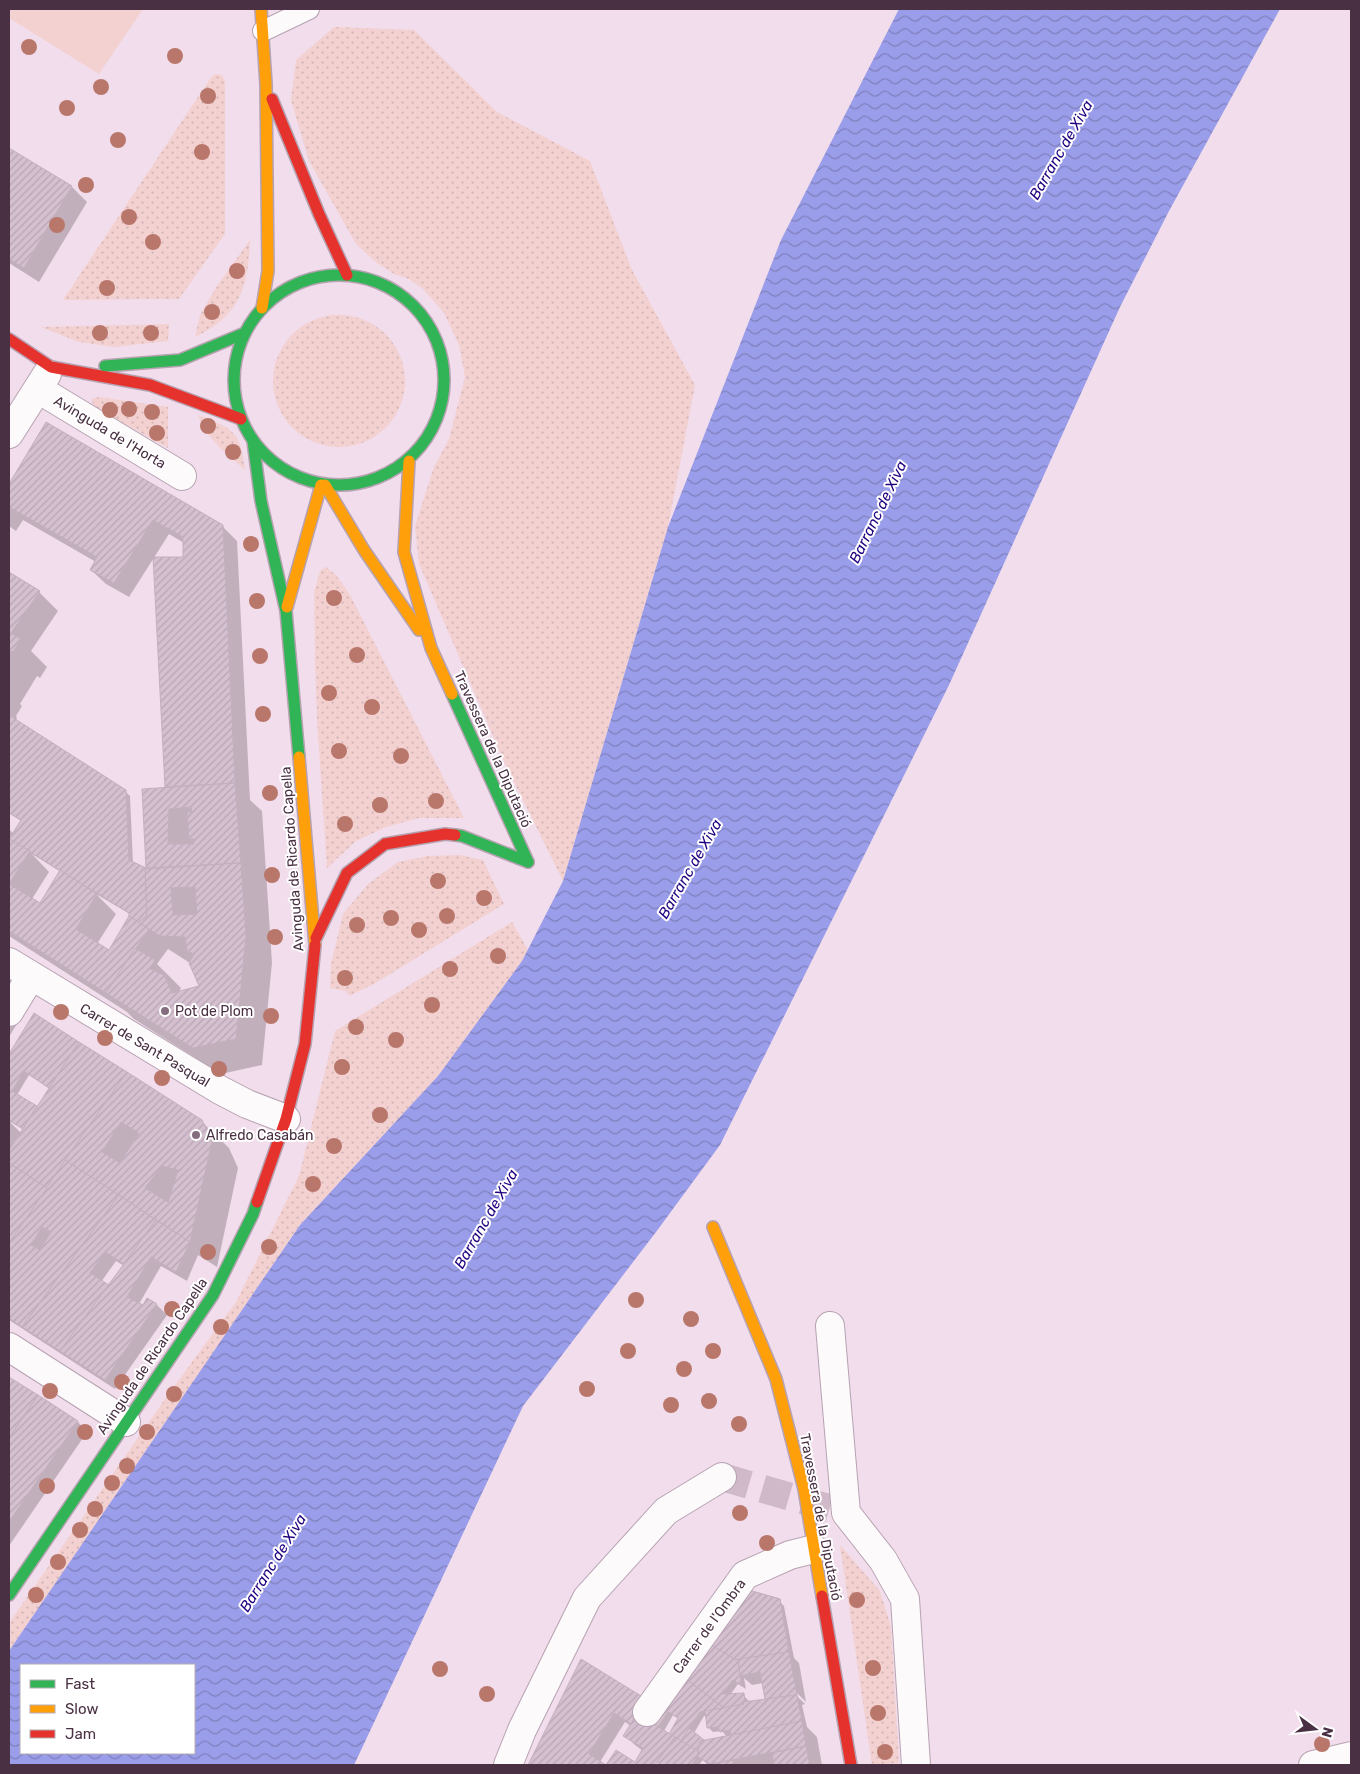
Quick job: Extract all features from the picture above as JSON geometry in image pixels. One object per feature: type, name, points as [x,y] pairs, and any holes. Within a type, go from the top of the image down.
[{"type":"street","points":[[261,9],[266,84],[268,271],[262,308]]},
{"type":"street","points":[[266,84],[319,214],[347,275]]},
{"type":"street","points":[[347,275],[382,284],[412,304],[433,333],[444,367],[442,404],[428,437],[409,461],[379,478],[353,485],[323,485],[296,477],[272,462],[253,441],[241,419],[234,390],[235,360],[245,332],[262,308],[286,288],[316,277],[347,275]]},
{"type":"street","points":[[9,434],[45,378],[180,360],[245,332]]},
{"type":"street","name":"Avinguda de l'Horta","points":[[9,339],[45,378],[182,476]]},
{"type":"street","name":"Avinguda de l'Horta","points":[[45,378],[150,385],[241,419]]},
{"type":"street","points":[[253,441],[262,501],[286,611]]},
{"type":"street","name":"Travessera de la Diputació","points":[[316,939],[347,873],[385,844],[445,834],[462,836],[528,862],[431,648],[404,552],[409,461]]},
{"type":"street","points":[[286,611],[323,485]]},
{"type":"street","name":"Travessera de la Diputació","points":[[323,485],[364,550],[431,648]]},
{"type":"street","name":"Avinguda de Ricardo Capella","points":[[9,1594],[213,1295],[253,1214],[286,1120],[305,1044],[316,939],[286,611]]},
{"type":"street","points":[[9,1012],[20,969]]},
{"type":"street","name":"Carrer de Sant Pasqual","points":[[20,969],[220,1090],[247,1104],[286,1120]]},
{"type":"street","name":"Travessera de la Diputació","points":[[713,1227],[776,1379],[804,1489],[851,1765]]},
{"type":"street","points":[[830,1326],[846,1513],[883,1560],[905,1600],[916,1765]]},
{"type":"street","points":[[9,1347],[126,1422]]},
{"type":"street","points":[[508,1765],[522,1730],[587,1598],[666,1511],[722,1477]]},
{"type":"street","name":"Carrer de l'Ombra","points":[[647,1712],[746,1574],[790,1554],[814,1549]]},
{"type":"street","points":[[1313,1765],[1351,1756]]},
{"type":"lane","points":[[263,31],[309,9]]},
{"type":"shaded area","points":[[9,9],[143,9],[99,74],[9,18]]},
{"type":"shaded area","points":[[334,27],[414,30],[497,112],[590,161],[632,270],[695,385],[668,527],[563,881],[506,766],[419,564],[415,526],[434,467],[449,439],[465,377],[459,345],[444,313],[423,289],[409,279],[394,274],[377,263],[356,244],[309,161],[291,100],[296,60]]},
{"type":"shaded area","points":[[215,74],[222,75],[225,82],[225,234],[179,299],[63,300],[210,79]]},
{"type":"shaded area","points":[[250,240],[247,272],[239,298],[222,319],[195,337],[200,315],[217,286]]},
{"type":"shaded area","points":[[339,315],[352,316],[364,320],[386,334],[400,356],[404,368],[404,394],[400,406],[386,428],[364,442],[352,446],[339,447],[326,446],[314,442],[292,428],[278,406],[274,394],[273,381],[274,368],[278,356],[292,334],[314,320],[326,316]]},
{"type":"shaded area","points":[[169,324],[168,341],[114,347],[79,342],[41,327]]},
{"type":"shaded area","points":[[99,397],[168,407],[168,448],[93,406],[92,399]]},
{"type":"shaded area","points":[[198,415],[227,428],[233,433],[241,447],[245,470],[221,449],[204,430]]},
{"type":"shaded area","points":[[326,567],[336,575],[349,593],[464,818],[419,818],[386,827],[356,841],[327,868],[317,719],[314,593],[320,571]]},
{"type":"shaded area","points":[[460,855],[483,860],[504,904],[374,984],[349,996],[346,991],[330,988],[331,964],[343,914],[368,884],[398,862],[428,856]]},
{"type":"shaded area","points":[[512,922],[528,950],[522,961],[438,1076],[300,1225],[9,1651],[9,1623],[165,1399],[236,1302],[299,1176],[335,1031]]},
{"type":"shaded area","points":[[840,1545],[880,1591],[891,1627],[899,1763],[872,1765]]},
{"type":"water","name":"Barranc de Xiva","points":[[899,9],[1280,9],[1169,211],[1120,307],[949,685],[720,1145],[523,1406],[354,1765],[9,1765],[9,1651],[300,1225],[438,1076],[522,961],[563,881],[668,527],[781,240]]},
{"type":"building","points":[[9,148],[72,186],[24,268],[9,259]]},
{"type":"building","points":[[46,422],[223,525],[235,783],[165,787],[153,557],[183,557],[183,537],[153,520],[114,583],[90,570],[97,557],[9,507],[9,484]]},
{"type":"building","points":[[9,572],[40,591],[11,633],[9,632]]},
{"type":"building","points":[[9,632],[21,639],[13,652],[10,651],[9,653]]},
{"type":"building","points":[[9,715],[126,790],[129,860],[146,868],[147,916],[138,922],[129,916],[129,913],[9,839],[21,820],[9,813]]},
{"type":"building","points":[[235,783],[241,863],[146,868],[142,789]],"holes":[[[191,807],[192,812],[187,812],[189,839],[194,839],[194,844],[168,844],[169,809]]]},
{"type":"building","points":[[9,839],[30,851],[9,884]]},
{"type":"building","points":[[241,863],[246,936],[236,1039],[193,1048],[106,993],[135,948],[155,960],[150,969],[164,975],[172,993],[199,986],[189,963],[194,954],[187,951],[185,937],[160,936],[138,922],[147,916],[145,869]],"holes":[[[195,887],[197,914],[173,915],[171,888]]]},
{"type":"building","points":[[60,870],[97,894],[76,929],[109,950],[129,916],[149,929],[106,993],[9,931],[9,884],[40,903]]},
{"type":"building","points":[[34,1013],[79,1042],[49,1088],[24,1071],[12,1091],[37,1106],[23,1129],[9,1120],[9,1054]]},
{"type":"building","points":[[79,1042],[127,1072],[47,1188],[9,1163],[9,1150]]},
{"type":"building","points":[[127,1072],[202,1120],[212,1141],[190,1242],[65,1160]],"holes":[[[121,1122],[139,1133],[120,1163],[102,1152]],[[162,1166],[178,1170],[168,1202],[145,1188]]]},
{"type":"building","points":[[65,1160],[119,1195],[22,1327],[9,1318],[9,1243]],"holes":[[[42,1227],[51,1232],[40,1250],[31,1245]]]},
{"type":"building","points":[[9,1163],[47,1188],[9,1243]]},
{"type":"building","points":[[119,1195],[156,1220],[124,1264],[105,1252],[90,1273],[109,1285],[60,1351],[22,1327]]},
{"type":"building","points":[[156,1220],[190,1242],[176,1272],[151,1257],[127,1297],[143,1305],[147,1298],[157,1304],[105,1380],[60,1351]]},
{"type":"building","points":[[9,1377],[38,1395],[9,1438]]},
{"type":"building","points":[[38,1395],[78,1421],[9,1522],[9,1438]]},
{"type":"building","points":[[748,1590],[780,1599],[789,1652],[736,1660],[708,1643]]},
{"type":"building","points":[[748,1590],[780,1599],[789,1652],[736,1660],[708,1643]]},
{"type":"building","points":[[708,1643],[736,1660],[738,1659],[742,1686],[733,1680],[723,1694],[744,1693],[744,1704],[724,1708],[682,1676]]},
{"type":"building","points":[[789,1652],[797,1695],[765,1699],[760,1672],[740,1676],[738,1659]]},
{"type":"building","points":[[581,1659],[646,1699],[631,1724],[614,1713],[589,1754],[606,1765],[528,1765]]},
{"type":"building","points":[[682,1676],[724,1708],[700,1712],[681,1741],[669,1734],[678,1718],[668,1712],[658,1727],[649,1722]]},
{"type":"building","points":[[797,1695],[802,1721],[731,1735],[730,1730],[720,1732],[718,1727],[707,1728],[705,1711],[744,1704],[743,1702]]},
{"type":"building","points":[[637,1714],[675,1737],[655,1765],[606,1765],[616,1750],[635,1762],[643,1748],[623,1736]]},
{"type":"building","points":[[802,1721],[806,1746],[710,1764],[697,1756],[700,1741]]},
{"type":"building","points":[[689,1728],[704,1740],[700,1741],[698,1751],[681,1741]]},
{"type":"building","points":[[675,1737],[698,1751],[692,1765],[662,1765],[657,1762]]},
{"type":"building","points":[[806,1746],[810,1765],[774,1765],[772,1753]]},
{"type":"building","points":[[734,1760],[732,1765],[710,1764]]},
{"type":"tunnel","points":[[722,1477],[846,1513]]},
{"type":"traffic: fast","points":[[339,275],[359,277],[379,283],[406,299],[420,313],[436,340],[442,360],[444,380],[442,400],[436,420],[420,447],[406,461],[379,477],[359,483],[339,485],[319,483],[299,477],[272,461],[258,447],[242,420],[236,400],[234,380],[236,360],[242,340],[258,313],[272,299],[299,283],[319,277],[339,275]]},
{"type":"traffic: fast","points":[[105,366],[180,360],[245,333]]},
{"type":"traffic: fast","points":[[253,441],[261,501],[286,611],[299,757]]},
{"type":"traffic: fast","points":[[452,694],[528,862]]},
{"type":"traffic: fast","points":[[455,835],[528,862]]},
{"type":"traffic: fast","points":[[9,1595],[213,1295],[253,1214],[257,1202]]},
{"type":"traffic: slow","points":[[261,9],[266,84],[268,271],[262,308]]},
{"type":"traffic: slow","points":[[409,461],[404,552],[431,648],[452,694]]},
{"type":"traffic: slow","points":[[287,607],[321,485]]},
{"type":"traffic: slow","points":[[325,485],[364,550],[419,630]]},
{"type":"traffic: slow","points":[[299,757],[315,945]]},
{"type":"traffic: slow","points":[[713,1227],[776,1379],[804,1489],[822,1596]]},
{"type":"traffic: jam","points":[[272,99],[319,214],[347,275]]},
{"type":"traffic: jam","points":[[9,339],[51,367],[150,385],[241,419]]},
{"type":"traffic: jam","points":[[316,938],[347,873],[385,844],[445,834],[455,835]]},
{"type":"traffic: jam","points":[[257,1202],[286,1119],[305,1044],[315,945]]},
{"type":"traffic: jam","points":[[822,1596],[851,1765]]},
{"type":"place","name":"Pot de Plom","points":[[165,1011]]},
{"type":"place","name":"Alfredo Casabán","points":[[196,1135]]}]
